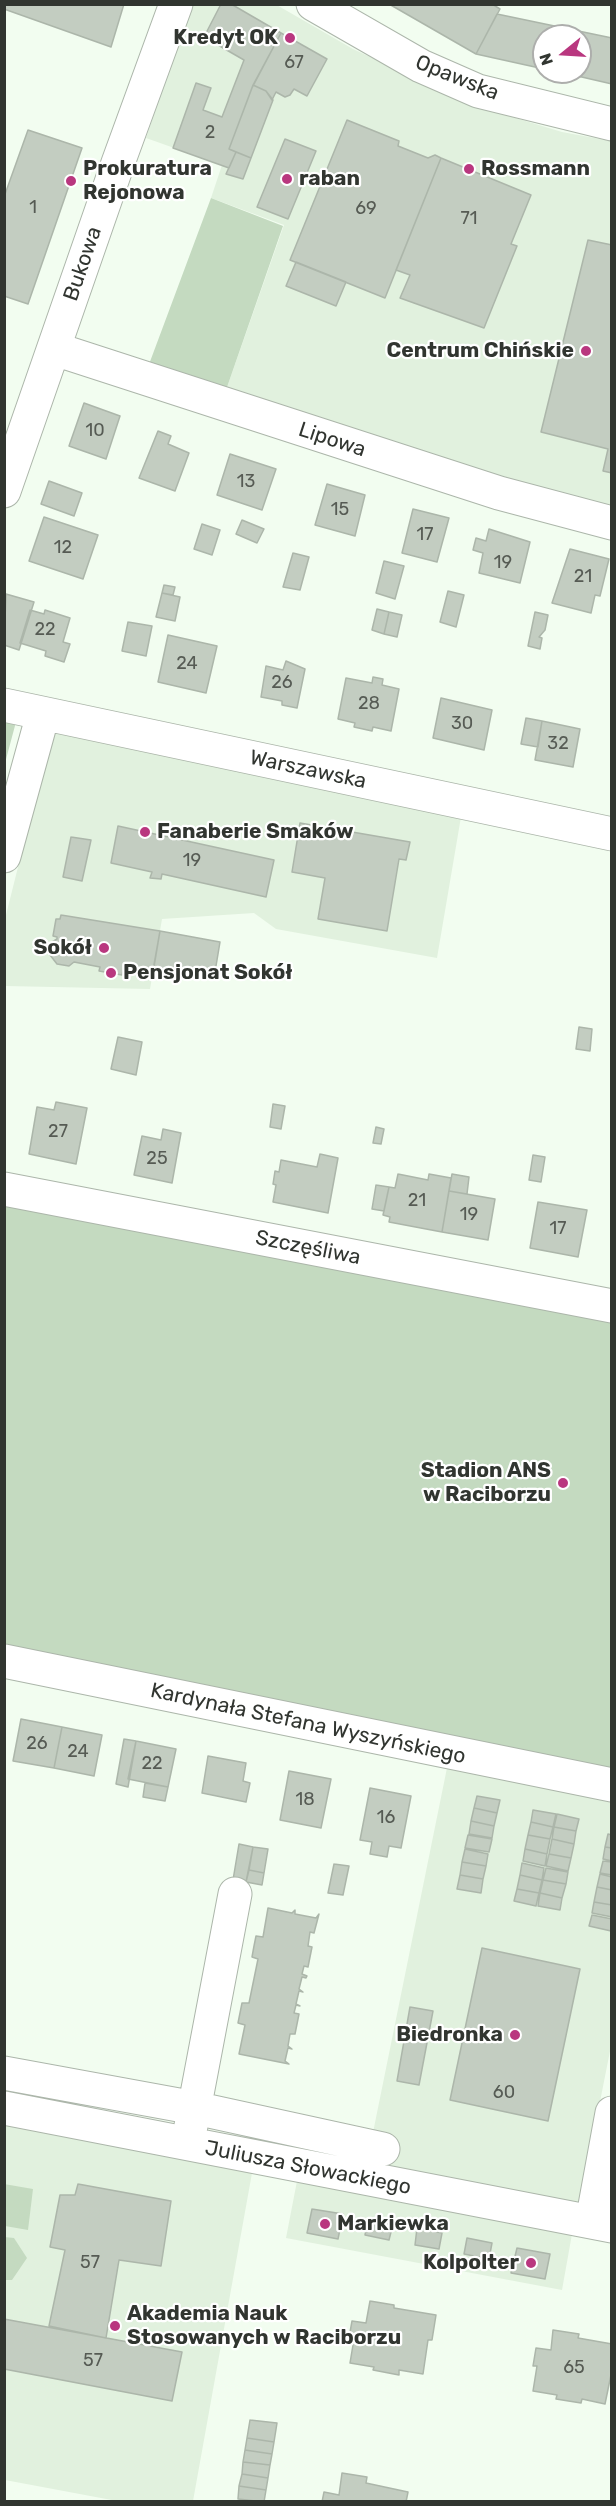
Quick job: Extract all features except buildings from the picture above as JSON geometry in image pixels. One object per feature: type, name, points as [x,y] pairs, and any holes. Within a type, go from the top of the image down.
[{"type":"street","name":"Bukowa","points":[[4,491],[176,4]]},
{"type":"street","name":"Opawska","points":[[313,4],[421,66],[478,91],[612,124]]},
{"type":"street","name":"Lipowa","points":[[55,349],[499,494],[612,523]]},
{"type":"street","name":"Warszawska","points":[[4,705],[612,834]]},
{"type":"street","points":[[4,856],[43,714]]},
{"type":"street","name":"Szczęśliwa","points":[[4,1189],[612,1306]]},
{"type":"street","name":"Kardynała Stefana Wyszyńskiego","points":[[4,1661],[612,1785]]},
{"type":"street","points":[[188,2144],[235,1894]]},
{"type":"street","points":[[4,2073],[195,2108],[383,2149]]},
{"type":"street","name":"Juliusza Słowackiego","points":[[4,2108],[602,2224]]},
{"type":"street","points":[[602,2224],[612,2113]]},
{"type":"shaded area","points":[[275,4],[353,49],[476,106],[562,132],[611,141],[611,509],[532,490],[225,393],[284,225],[211,198],[222,165],[146,138],[191,5]]},
{"type":"shaded area","points":[[211,198],[283,226],[225,393],[148,367]]},
{"type":"shaded area","points":[[5,719],[16,722],[5,763]]},
{"type":"shaded area","points":[[52,731],[462,811],[437,958],[276,929],[254,913],[162,919],[150,989],[5,986],[5,919]]},
{"type":"shaded area","points":[[4,1200],[611,1318],[611,1769],[5,1646]]},
{"type":"shaded area","points":[[449,1758],[611,1791],[611,2046],[580,2203],[367,2162]]},
{"type":"shaded area","name":"Akademia Nauk Stosowanych w Raciborzu","points":[[4,2123],[252,2173],[193,2501],[117,2501],[5,2480]]},
{"type":"shaded area","points":[[297,2181],[572,2234],[562,2290],[286,2238]]},
{"type":"shaded area","points":[[4,2184],[33,2189],[28,2230],[5,2226]]},
{"type":"shaded area","points":[[4,2237],[14,2238],[27,2258],[12,2280],[5,2280]]},
{"type":"place","name":"Kredyt OK","points":[[290,38]]},
{"type":"place","name":"Rossmann","points":[[469,169]]},
{"type":"place","name":"raban","points":[[287,179]]},
{"type":"place","name":"Prokuratura Rejonowa","points":[[71,181]]},
{"type":"place","name":"Centrum Chińskie","points":[[586,351]]},
{"type":"place","name":"Fanaberie Smaków","points":[[145,832]]},
{"type":"place","name":"Sokół","points":[[104,948]]},
{"type":"place","name":"Pensjonat Sokół","points":[[111,973]]},
{"type":"place","name":"Stadion ANS w Raciborzu","points":[[563,1483]]},
{"type":"place","name":"Biedronka","points":[[515,2035]]},
{"type":"place","name":"Markiewka","points":[[325,2224]]},
{"type":"place","name":"Kolpolter","points":[[531,2263]]},
{"type":"place","name":"Akademia Nauk Stosowanych w Raciborzu","points":[[115,2326]]}]
